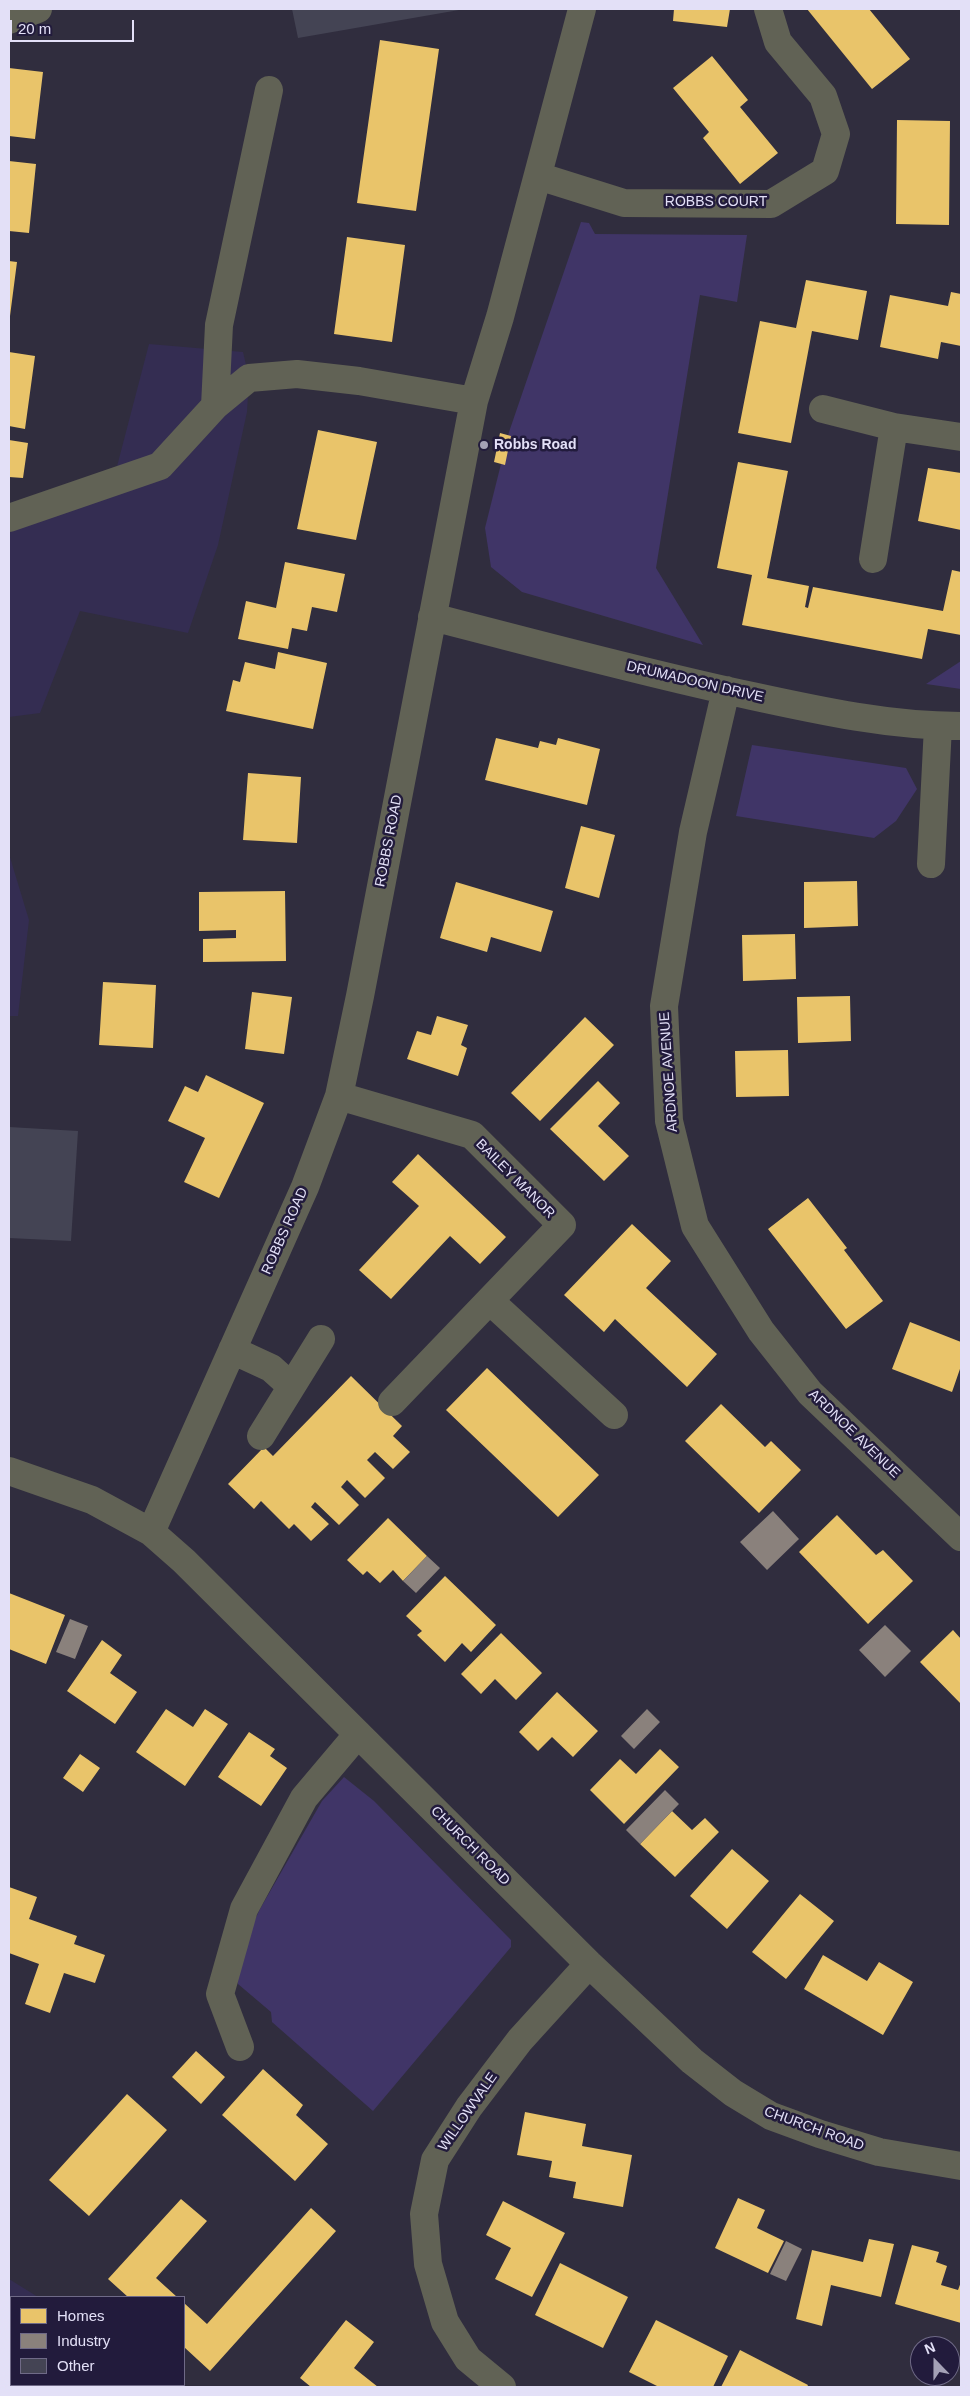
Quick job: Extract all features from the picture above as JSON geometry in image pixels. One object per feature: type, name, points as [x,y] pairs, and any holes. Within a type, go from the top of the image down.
[{"type":"street","points":[[9,20],[38,9]]},
{"type":"street","name":"ROBBS ROAD","points":[[151,1532],[305,1187],[339,1096],[360,996],[474,401],[538,176],[582,9]]},
{"type":"street","name":"ROBBS COURT","points":[[538,176],[624,203],[771,204],[826,171],[836,134],[823,96],[778,42],[768,9]]},
{"type":"street","points":[[215,406],[219,325],[269,90]]},
{"type":"street","points":[[9,518],[160,466],[215,406],[249,378],[297,374],[359,381],[474,401]]},
{"type":"street","points":[[823,409],[894,427],[961,437]]},
{"type":"street","points":[[873,559],[894,427]]},
{"type":"street","name":"DRUMADOON DRIVE","points":[[432,617],[726,690],[853,718],[950,726]]},
{"type":"street","name":"ARDNOE AVENUE","points":[[726,690],[693,832],[664,1006],[669,1121],[695,1226],[761,1332],[810,1393],[961,1535]]},
{"type":"street","points":[[932,864],[950,726]]},
{"type":"street","name":"BAILEY MANOR","points":[[339,1096],[472,1135],[562,1225],[392,1402]]},
{"type":"street","points":[[490,1301],[614,1415]]},
{"type":"street","points":[[261,1436],[321,1339]]},
{"type":"street","points":[[232,1350],[270,1368],[291,1386]]},
{"type":"street","name":"CHURCH ROAD","points":[[9,1471],[92,1500],[151,1532],[184,1561],[589,1964],[692,2061],[733,2093],[771,2116],[879,2152],[961,2166]]},
{"type":"street","points":[[240,2047],[220,1994],[244,1909],[304,1798],[358,1734]]},
{"type":"street","name":"WILLOWVALE","points":[[502,2387],[468,2359],[445,2322],[428,2264],[424,2214],[435,2160],[469,2106],[520,2040],[589,1964]]},
{"type":"shaded area","points":[[581,222],[589,223],[595,234],[747,235],[737,302],[700,295],[656,568],[703,645],[522,592],[491,567],[485,528],[509,432]]},
{"type":"shaded area","points":[[149,344],[243,352],[249,378],[247,412],[218,545],[188,633],[80,611],[40,713],[9,717],[9,506],[115,474]]},
{"type":"shaded area","points":[[961,661],[961,689],[926,684]]},
{"type":"shaded area","points":[[752,745],[906,768],[917,789],[896,821],[874,838],[736,816]]},
{"type":"shaded area","points":[[9,854],[29,920],[18,1016],[9,1016]]},
{"type":"shaded area","points":[[344,1777],[374,1801],[511,1940],[511,1947],[373,2111],[272,2022],[271,2012],[238,1984],[235,1961],[260,1909],[322,1801]]},
{"type":"shaded area","points":[[9,2279],[36,2296],[10,2296],[10,2386],[35,2386],[9,2387]]},
{"type":"building: Homes","points":[[674,9],[730,9],[727,27],[673,21]]},
{"type":"building: Homes","points":[[807,9],[869,9],[910,59],[872,89]]},
{"type":"building: Homes","points":[[380,40],[439,49],[416,211],[357,203]]},
{"type":"building: Homes","points":[[712,56],[748,100],[740,107],[778,153],[740,184],[703,138],[709,132],[673,88]]},
{"type":"building: Homes","points":[[9,68],[43,72],[35,139],[9,136]]},
{"type":"building: Homes","points":[[897,120],[950,121],[949,225],[896,224]]},
{"type":"building: Homes","points":[[9,161],[36,164],[29,233],[9,231]]},
{"type":"building: Homes","points":[[347,237],[405,245],[392,342],[334,334]]},
{"type":"building: Homes","points":[[9,261],[17,262],[10,316],[9,316]]},
{"type":"building: Homes","points":[[806,280],[867,291],[858,340],[812,331],[791,443],[738,433],[760,321],[796,328]]},
{"type":"building: Homes","points":[[951,292],[961,294],[961,346],[941,342],[938,359],[880,347],[890,295],[948,306]]},
{"type":"building: Homes","points":[[9,352],[35,356],[25,429],[9,426]]},
{"type":"building: Homes","points":[[318,430],[377,442],[356,540],[297,529]]},
{"type":"building: Homes","points":[[500,433],[511,436],[505,465],[494,462]]},
{"type":"building: Homes","points":[[9,440],[28,443],[23,478],[9,477]]},
{"type":"building: Homes","points":[[738,462],[788,471],[767,578],[809,586],[805,607],[808,608],[813,587],[943,611],[952,570],[961,572],[961,635],[928,629],[922,659],[742,625],[752,575],[717,568]]},
{"type":"building: Homes","points":[[928,468],[961,473],[961,530],[918,521]]},
{"type":"building: Homes","points":[[285,562],[345,574],[337,612],[312,607],[307,631],[292,628],[288,649],[238,639],[246,601],[276,608]]},
{"type":"building: Homes","points":[[278,652],[327,663],[313,729],[226,711],[233,680],[240,682],[245,662],[275,669]]},
{"type":"building: Homes","points":[[496,738],[538,748],[540,741],[556,745],[558,738],[600,749],[587,805],[485,780]]},
{"type":"building: Homes","points":[[248,773],[301,777],[297,843],[243,840]]},
{"type":"building: Homes","points":[[581,826],[615,835],[599,898],[565,888]]},
{"type":"building: Homes","points":[[857,881],[858,926],[804,928],[804,882]]},
{"type":"building: Homes","points":[[456,882],[553,911],[541,952],[491,937],[487,952],[440,938]]},
{"type":"building: Homes","points":[[285,891],[286,961],[203,962],[203,939],[236,938],[236,930],[199,931],[199,892]]},
{"type":"building: Homes","points":[[795,934],[796,979],[743,981],[742,935]]},
{"type":"building: Homes","points":[[103,982],[156,985],[153,1048],[99,1045]]},
{"type":"building: Homes","points":[[252,992],[292,997],[284,1054],[245,1049]]},
{"type":"building: Homes","points":[[850,996],[851,1041],[798,1043],[797,997]]},
{"type":"building: Homes","points":[[437,1016],[468,1025],[461,1045],[467,1048],[458,1076],[407,1059],[417,1031],[431,1035]]},
{"type":"building: Homes","points":[[585,1017],[614,1045],[540,1121],[511,1093]]},
{"type":"building: Homes","points":[[788,1050],[789,1096],[736,1097],[735,1051]]},
{"type":"building: Homes","points":[[206,1075],[264,1103],[219,1198],[184,1182],[205,1138],[168,1121],[185,1086],[198,1092]]},
{"type":"building: Homes","points":[[598,1081],[620,1103],[598,1126],[629,1156],[604,1181],[550,1129]]},
{"type":"building: Homes","points":[[418,1154],[506,1237],[480,1264],[450,1236],[391,1299],[359,1270],[419,1206],[392,1182]]},
{"type":"building: Homes","points":[[808,1198],[847,1248],[844,1250],[883,1301],[846,1329],[768,1229]]},
{"type":"building: Homes","points":[[632,1224],[671,1261],[646,1288],[717,1354],[687,1387],[615,1319],[604,1332],[564,1295]]},
{"type":"building: Homes","points":[[910,1322],[961,1342],[961,1366],[952,1392],[892,1369]]},
{"type":"building: Homes","points":[[487,1368],[599,1475],[558,1517],[446,1410]]},
{"type":"building: Homes","points":[[351,1376],[402,1426],[393,1436],[410,1452],[393,1469],[375,1452],[367,1460],[385,1478],[365,1498],[347,1480],[341,1487],[359,1505],[339,1525],[315,1502],[311,1507],[329,1524],[311,1541],[294,1524],[289,1529],[261,1501],[254,1509],[228,1484],[264,1447],[273,1456]]},
{"type":"building: Homes","points":[[721,1404],[765,1447],[771,1441],[801,1470],[759,1513],[685,1441]]},
{"type":"building: Homes","points":[[837,1515],[876,1555],[883,1550],[913,1581],[868,1624],[799,1552]]},
{"type":"building: Homes","points":[[388,1518],[427,1556],[403,1581],[393,1570],[380,1583],[367,1571],[363,1575],[347,1560]]},
{"type":"building: Homes","points":[[445,1576],[496,1625],[471,1652],[462,1643],[445,1662],[417,1635],[422,1631],[406,1616]]},
{"type":"building: Homes","points":[[9,1593],[65,1615],[46,1664],[9,1649]]},
{"type":"building: Homes","points":[[953,1630],[961,1639],[961,1704],[920,1662]]},
{"type":"building: Homes","points":[[501,1633],[542,1673],[516,1700],[495,1679],[481,1694],[461,1674]]},
{"type":"building: Homes","points":[[102,1640],[122,1655],[110,1673],[137,1692],[115,1724],[67,1691]]},
{"type":"building: Homes","points":[[557,1692],[598,1731],[573,1757],[552,1737],[538,1751],[519,1732]]},
{"type":"building: Homes","points":[[166,1709],[193,1727],[205,1709],[228,1724],[185,1786],[136,1752]]},
{"type":"building: Homes","points":[[249,1732],[275,1749],[270,1756],[287,1768],[261,1806],[218,1777]]},
{"type":"building: Homes","points":[[660,1749],[679,1767],[624,1824],[590,1790],[620,1759],[636,1774]]},
{"type":"building: Homes","points":[[80,1754],[100,1768],[83,1792],[63,1778]]},
{"type":"building: Homes","points":[[672,1811],[692,1830],[705,1818],[719,1832],[675,1877],[640,1844]]},
{"type":"building: Homes","points":[[732,1849],[769,1881],[727,1929],[690,1896]]},
{"type":"building: Homes","points":[[9,1887],[37,1897],[29,1919],[77,1936],[74,1944],[105,1955],[95,1983],[64,1973],[50,2013],[25,2004],[39,1964],[9,1953]]},
{"type":"building: Homes","points":[[800,1894],[834,1921],[786,1979],[752,1952]]},
{"type":"building: Homes","points":[[823,1955],[867,1981],[879,1962],[913,1982],[883,2035],[804,1989]]},
{"type":"building: Homes","points":[[196,2051],[225,2077],[201,2104],[172,2077]]},
{"type":"building: Homes","points":[[263,2069],[303,2105],[296,2115],[328,2144],[295,2181],[222,2115]]},
{"type":"building: Homes","points":[[127,2094],[167,2130],[89,2216],[49,2180]]},
{"type":"building: Homes","points":[[525,2112],[586,2124],[582,2146],[632,2155],[623,2207],[573,2198],[576,2182],[549,2177],[552,2161],[517,2155]]},
{"type":"building: Homes","points":[[738,2198],[765,2210],[757,2228],[784,2241],[768,2273],[715,2248]]},
{"type":"building: Homes","points":[[181,2199],[207,2221],[156,2278],[176,2296],[127,2296],[108,2279]]},
{"type":"building: Homes","points":[[503,2201],[565,2233],[532,2297],[495,2279],[511,2248],[486,2235]]},
{"type":"building: Homes","points":[[311,2208],[336,2231],[210,2371],[185,2348],[185,2304],[207,2324]]},
{"type":"building: Homes","points":[[869,2239],[894,2244],[881,2297],[831,2285],[822,2326],[796,2319],[812,2250],[863,2262]]},
{"type":"building: Homes","points":[[912,2245],[939,2252],[936,2262],[947,2266],[941,2285],[958,2290],[961,2282],[961,2323],[895,2304]]},
{"type":"building: Homes","points":[[560,2263],[628,2297],[603,2348],[535,2315]]},
{"type":"building: Homes","points":[[346,2320],[374,2342],[354,2368],[378,2387],[311,2387],[300,2378]]},
{"type":"building: Homes","points":[[656,2320],[728,2356],[713,2387],[659,2387],[629,2372]]},
{"type":"building: Homes","points":[[740,2350],[808,2385],[807,2387],[721,2387]]},
{"type":"building: Industry","points":[[773,1511],[799,1539],[767,1570],[740,1542]]},
{"type":"building: Industry","points":[[427,1556],[440,1568],[416,1593],[403,1581]]},
{"type":"building: Industry","points":[[70,1619],[88,1626],[75,1659],[56,1652]]},
{"type":"building: Industry","points":[[885,1625],[911,1651],[885,1677],[859,1650]]},
{"type":"building: Industry","points":[[647,1709],[660,1722],[634,1749],[621,1736]]},
{"type":"building: Industry","points":[[665,1790],[679,1804],[640,1844],[626,1830]]},
{"type":"building: Industry","points":[[786,2241],[802,2249],[786,2281],[770,2274]]},
{"type":"building: Other","points":[[292,9],[459,9],[459,10],[298,38]]},
{"type":"building: Other","points":[[9,1127],[78,1131],[71,1241],[9,1238]]},
{"type":"place","name":"Robbs Road","points":[[484,445]]}]
